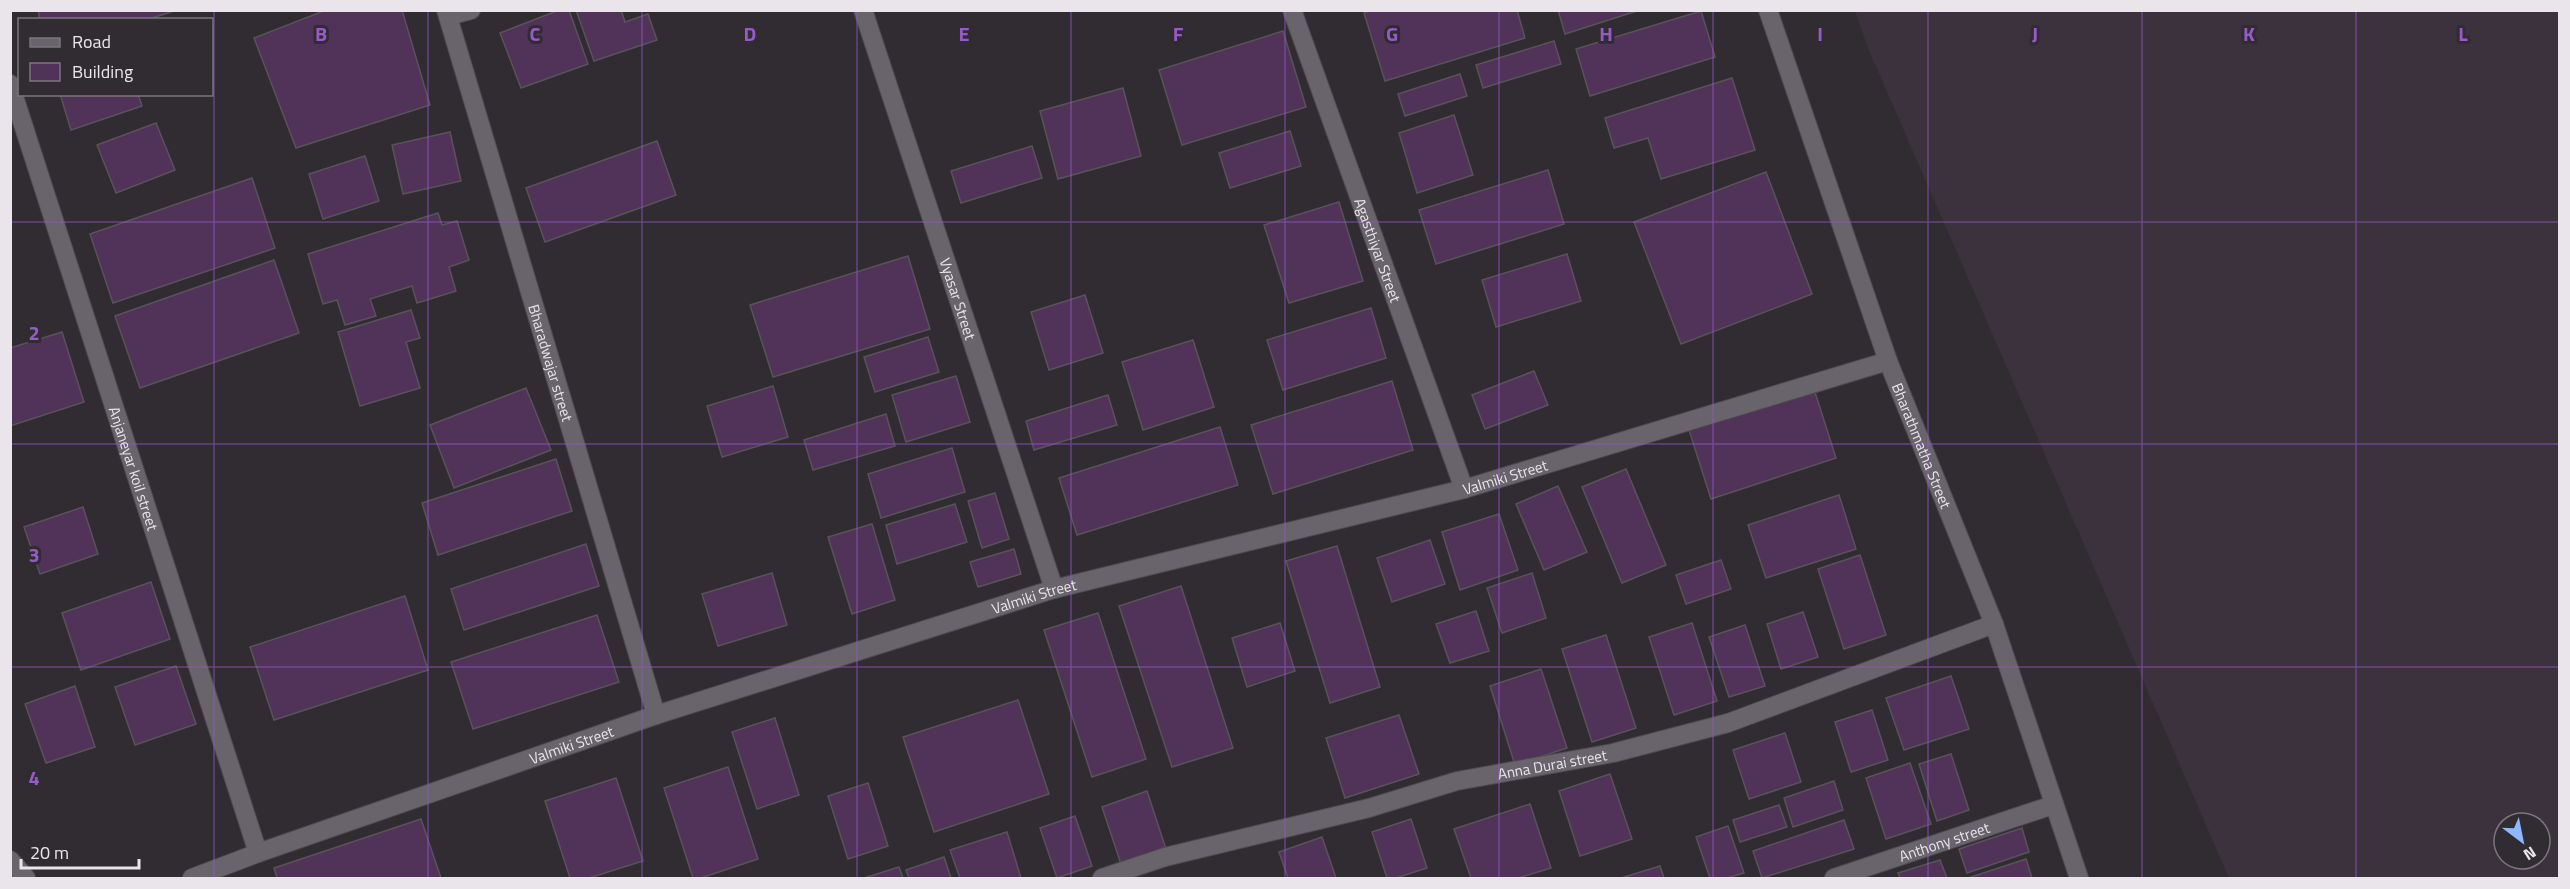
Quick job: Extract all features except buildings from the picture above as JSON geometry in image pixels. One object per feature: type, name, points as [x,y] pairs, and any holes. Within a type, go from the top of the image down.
[{"type":"street","points":[[447,13],[471,10]]},
{"type":"street","name":"Vyasar Street","points":[[863,10],[1054,589]]},
{"type":"street","name":"Agasthiyar Street","points":[[1292,10],[1464,489]]},
{"type":"street","name":"Bharathmatha Street","points":[[1768,10],[1888,361],[1994,624],[2079,879]]},
{"type":"street","name":"Bharadwajar street","points":[[447,13],[656,716]]},
{"type":"street","name":"Anjaneyar koil street","points":[[10,84],[258,853]]},
{"type":"street","name":"Valmiki Street","points":[[192,879],[258,853],[656,716],[1054,589],[1464,489],[1888,361]]},
{"type":"street","name":"Anna Durai street","points":[[1102,879],[1165,857],[1369,808],[1457,781],[1613,753],[1728,723],[1994,624]]},
{"type":"street","name":"Anthony street","points":[[1834,879],[2053,805]]},
{"type":"street","points":[[10,860],[26,879]]},
{"type":"shaded area","points":[[1855,11],[2559,11],[2559,878],[2229,878],[1868,48]]}]
